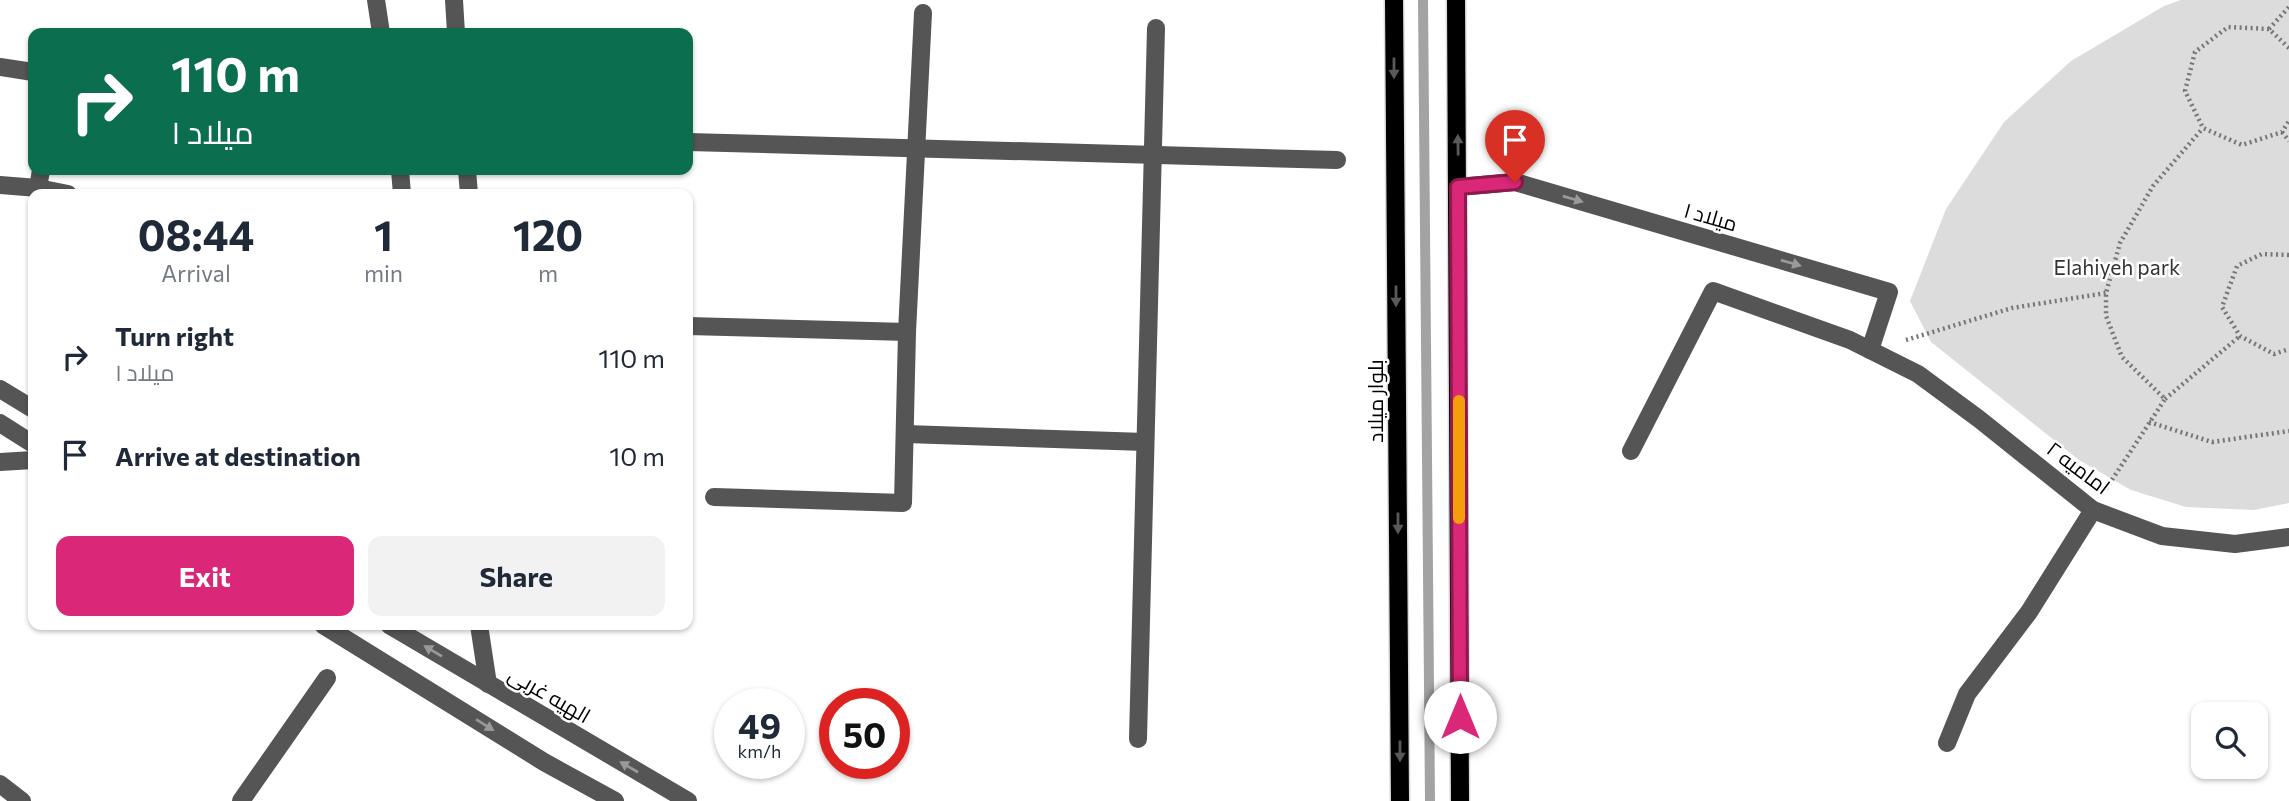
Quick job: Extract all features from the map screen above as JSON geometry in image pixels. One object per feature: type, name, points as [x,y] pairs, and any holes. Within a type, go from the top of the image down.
[{"type":"main road","name":"بلوار میلاد","points":[[1394,0],[1400,801]]},
{"type":"main road","points":[[1456,0],[1460,801]]},
{"type":"street","points":[[376,0],[380,28]]},
{"type":"street","points":[[454,0],[456,28]]},
{"type":"street","points":[[714,497],[903,503],[907,332],[923,13]]},
{"type":"street","points":[[1138,739],[1156,28]]},
{"type":"street","points":[[0,66],[28,71]]},
{"type":"street","points":[[693,142],[1336,160]]},
{"type":"street","points":[[0,185],[39,179],[58,189]]},
{"type":"street","name":"میلاد ۱","points":[[1458,187],[1515,182],[1889,292],[1870,350]]},
{"type":"street","name":"امامیه ۲","points":[[1631,451],[1713,291],[1850,340],[1918,374],[1979,419],[2092,510],[2162,536],[2235,544],[2289,537]]},
{"type":"street","points":[[693,326],[907,332]]},
{"type":"street","points":[[0,389],[28,406]]},
{"type":"street","points":[[0,423],[28,441]]},
{"type":"street","points":[[906,434],[1145,442]]},
{"type":"street","points":[[0,462],[28,460]]},
{"type":"street","points":[[1947,743],[1967,694],[2029,612],[2092,510]]},
{"type":"street","points":[[331,630],[544,762],[615,801]]},
{"type":"street","name":"الهیه غربی","points":[[397,630],[688,801]]},
{"type":"street","points":[[480,630],[488,684]]},
{"type":"street","points":[[241,801],[327,678]]},
{"type":"street","points":[[0,784],[22,801]]},
{"type":"path","points":[[2269,29],[2289,7]]},
{"type":"path","points":[[2289,48],[2269,29],[2228,27],[2195,52],[2185,91],[2203,128],[2242,145],[2282,132],[2289,121]]},
{"type":"path","points":[[2165,399],[2122,357],[2106,316],[2106,293],[2120,243],[2153,186],[2203,128]]},
{"type":"path","points":[[2282,132],[2289,141]]},
{"type":"path","points":[[2289,255],[2262,254],[2237,266],[2222,307],[2240,336],[2274,354],[2289,349]]},
{"type":"path","points":[[1870,350],[2012,308],[2106,293]]},
{"type":"path","points":[[2092,510],[2165,399],[2240,336]]},
{"type":"path","points":[[2149,422],[2212,442],[2289,431]]},
{"type":"green space","name":"Elahiyeh park","points":[[2181,0],[2289,0],[2289,503],[2254,510],[2186,507],[2131,490],[2079,460],[1931,342],[1910,301],[1946,209],[2004,122],[2071,61],[2164,6]]},
{"type":"waterway","points":[[1423,0],[1430,801]]},
{"type":"slow traffic","points":[[1459,401],[1459,518]]},
{"type":"route","points":[[1460,717],[1458,187],[1515,182]]}]
